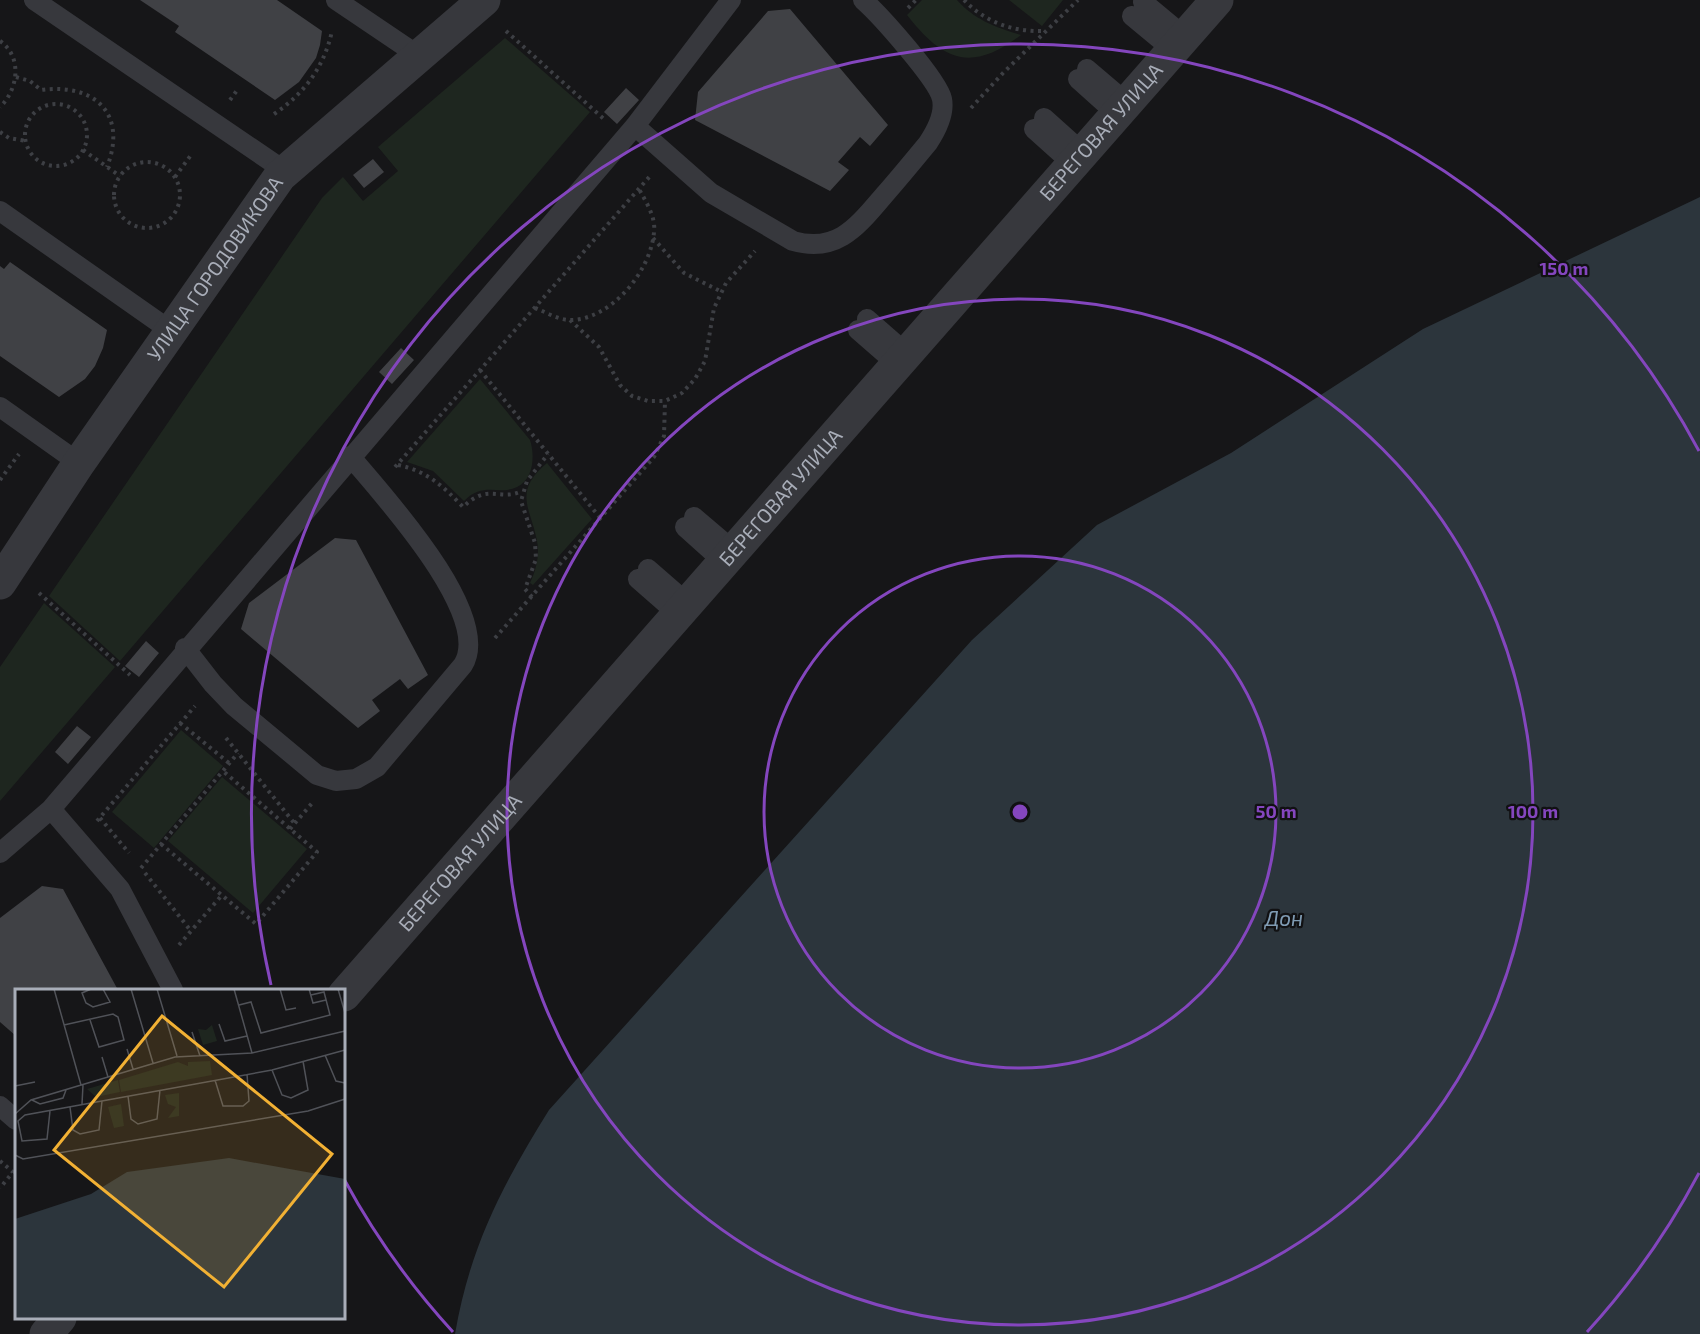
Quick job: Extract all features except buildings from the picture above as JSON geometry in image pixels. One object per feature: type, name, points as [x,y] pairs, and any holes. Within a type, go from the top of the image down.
[{"type":"street","name":"УЛИЦА ГОРОДОВИКОВА","points":[[0,583],[79,463],[285,171],[484,0]]},
{"type":"street","name":"БЕРЕГОВАЯ УЛИЦА","points":[[345,994],[1217,0]]},
{"type":"street","points":[[46,1334],[58,1319]]},
{"type":"lane","points":[[34,0],[285,171]]},
{"type":"lane","points":[[3,846],[51,809],[185,648],[635,126],[731,0]]},
{"type":"lane","points":[[635,126],[711,193],[779,232],[807,245],[820,244],[849,233],[935,133],[942,105],[939,91],[888,23],[863,0]]},
{"type":"lane","points":[[344,6],[419,56]]},
{"type":"lane","points":[[1138,9],[1179,43]]},
{"type":"lane","points":[[1083,74],[1122,108]]},
{"type":"lane","points":[[1039,124],[1078,158]]},
{"type":"lane","points":[[0,211],[171,331]]},
{"type":"lane","points":[[862,324],[902,359]]},
{"type":"lane","points":[[0,407],[79,463]]},
{"type":"lane","points":[[185,648],[213,684],[234,705],[317,775],[336,781],[356,779],[377,767],[469,656],[462,615],[428,550],[350,456]]},
{"type":"lane","points":[[689,522],[729,556]]},
{"type":"lane","points":[[643,574],[683,609]]},
{"type":"lane","points":[[51,809],[120,889],[172,989]]},
{"type":"lane","points":[[0,1106],[15,1119]]},
{"type":"path","points":[[964,0],[990,21],[1029,32],[1044,31]]},
{"type":"path","points":[[935,133],[954,128],[1044,31],[1078,0]]},
{"type":"path","points":[[274,114],[290,103],[316,75],[333,28],[344,6]]},
{"type":"path","points":[[506,31],[593,110]]},
{"type":"path","points":[[0,41],[12,56],[16,78],[9,97],[0,107]]},
{"type":"path","points":[[16,78],[30,81],[41,90],[62,87],[77,90],[91,96],[103,107],[111,121],[114,136],[113,152],[107,167]]},
{"type":"path","points":[[227,103],[237,88]]},
{"type":"path","points":[[51,104],[63,104],[82,118],[87,129],[83,150],[73,161],[49,165],[38,160],[30,152],[26,141],[26,128],[39,109],[51,104]]},
{"type":"path","points":[[0,132],[9,138],[26,141]]},
{"type":"path","points":[[83,150],[120,176]]},
{"type":"path","points":[[175,177],[191,155]]},
{"type":"path","points":[[376,487],[668,155]]},
{"type":"path","points":[[148,162],[166,167],[175,177],[180,189],[180,202],[174,214],[165,223],[153,227],[140,227],[128,222],[119,213],[114,201],[115,187],[120,176],[129,167],[148,162]]},
{"type":"path","points":[[570,320],[590,317],[610,305],[627,289],[641,269],[655,231],[650,208],[639,189]]},
{"type":"path","points":[[535,308],[570,320],[599,347],[620,385],[632,396],[648,401],[666,401],[682,393],[695,379],[705,361],[714,308],[722,292],[741,264],[779,232]]},
{"type":"path","points":[[653,238],[684,273],[722,292]]},
{"type":"path","points":[[480,370],[601,519]]},
{"type":"path","points":[[469,656],[483,652],[654,457],[664,436],[666,401]]},
{"type":"path","points":[[532,597],[525,589],[536,559],[535,543],[521,501],[522,491],[535,468],[548,453]]},
{"type":"path","points":[[397,464],[415,468],[429,476],[463,507],[484,493],[517,494],[522,491]]},
{"type":"path","points":[[39,593],[119,666]]},
{"type":"path","points":[[80,842],[198,702],[205,711]]},
{"type":"path","points":[[180,723],[229,763]]},
{"type":"path","points":[[225,736],[295,824]]},
{"type":"path","points":[[141,868],[238,753]]},
{"type":"path","points":[[161,844],[256,924],[317,852],[223,771]]},
{"type":"path","points":[[161,966],[222,895]]},
{"type":"path","points":[[0,1161],[13,1172],[0,1188]]},
{"type":"shaded area","points":[[922,0],[957,0],[971,13],[986,22],[1021,35],[987,54],[959,57],[933,43],[907,15]]},
{"type":"shaded area","points":[[1009,0],[1063,0],[1042,26]]},
{"type":"shaded area","points":[[505,38],[590,112],[120,661],[49,596],[322,198],[343,177],[363,201],[398,171],[378,147]]},
{"type":"shaded area","points":[[480,379],[530,440],[533,459],[530,473],[517,487],[485,490],[471,495],[464,501],[433,471],[407,462]]},
{"type":"shaded area","points":[[547,463],[592,519],[533,585],[530,583],[537,562],[538,546],[528,509],[527,492],[536,473]]},
{"type":"shaded area","points":[[44,603],[115,667],[0,801],[0,667]]},
{"type":"shaded area","points":[[181,730],[223,766],[154,848],[112,812]]},
{"type":"shaded area","points":[[222,777],[307,849],[253,913],[168,841]]},
{"type":"water","name":"Дон","points":[[1700,197],[1700,1334],[455,1334],[461,1302],[490,1217],[517,1164],[549,1110],[972,640],[1097,525],[1231,453],[1423,329]]}]
